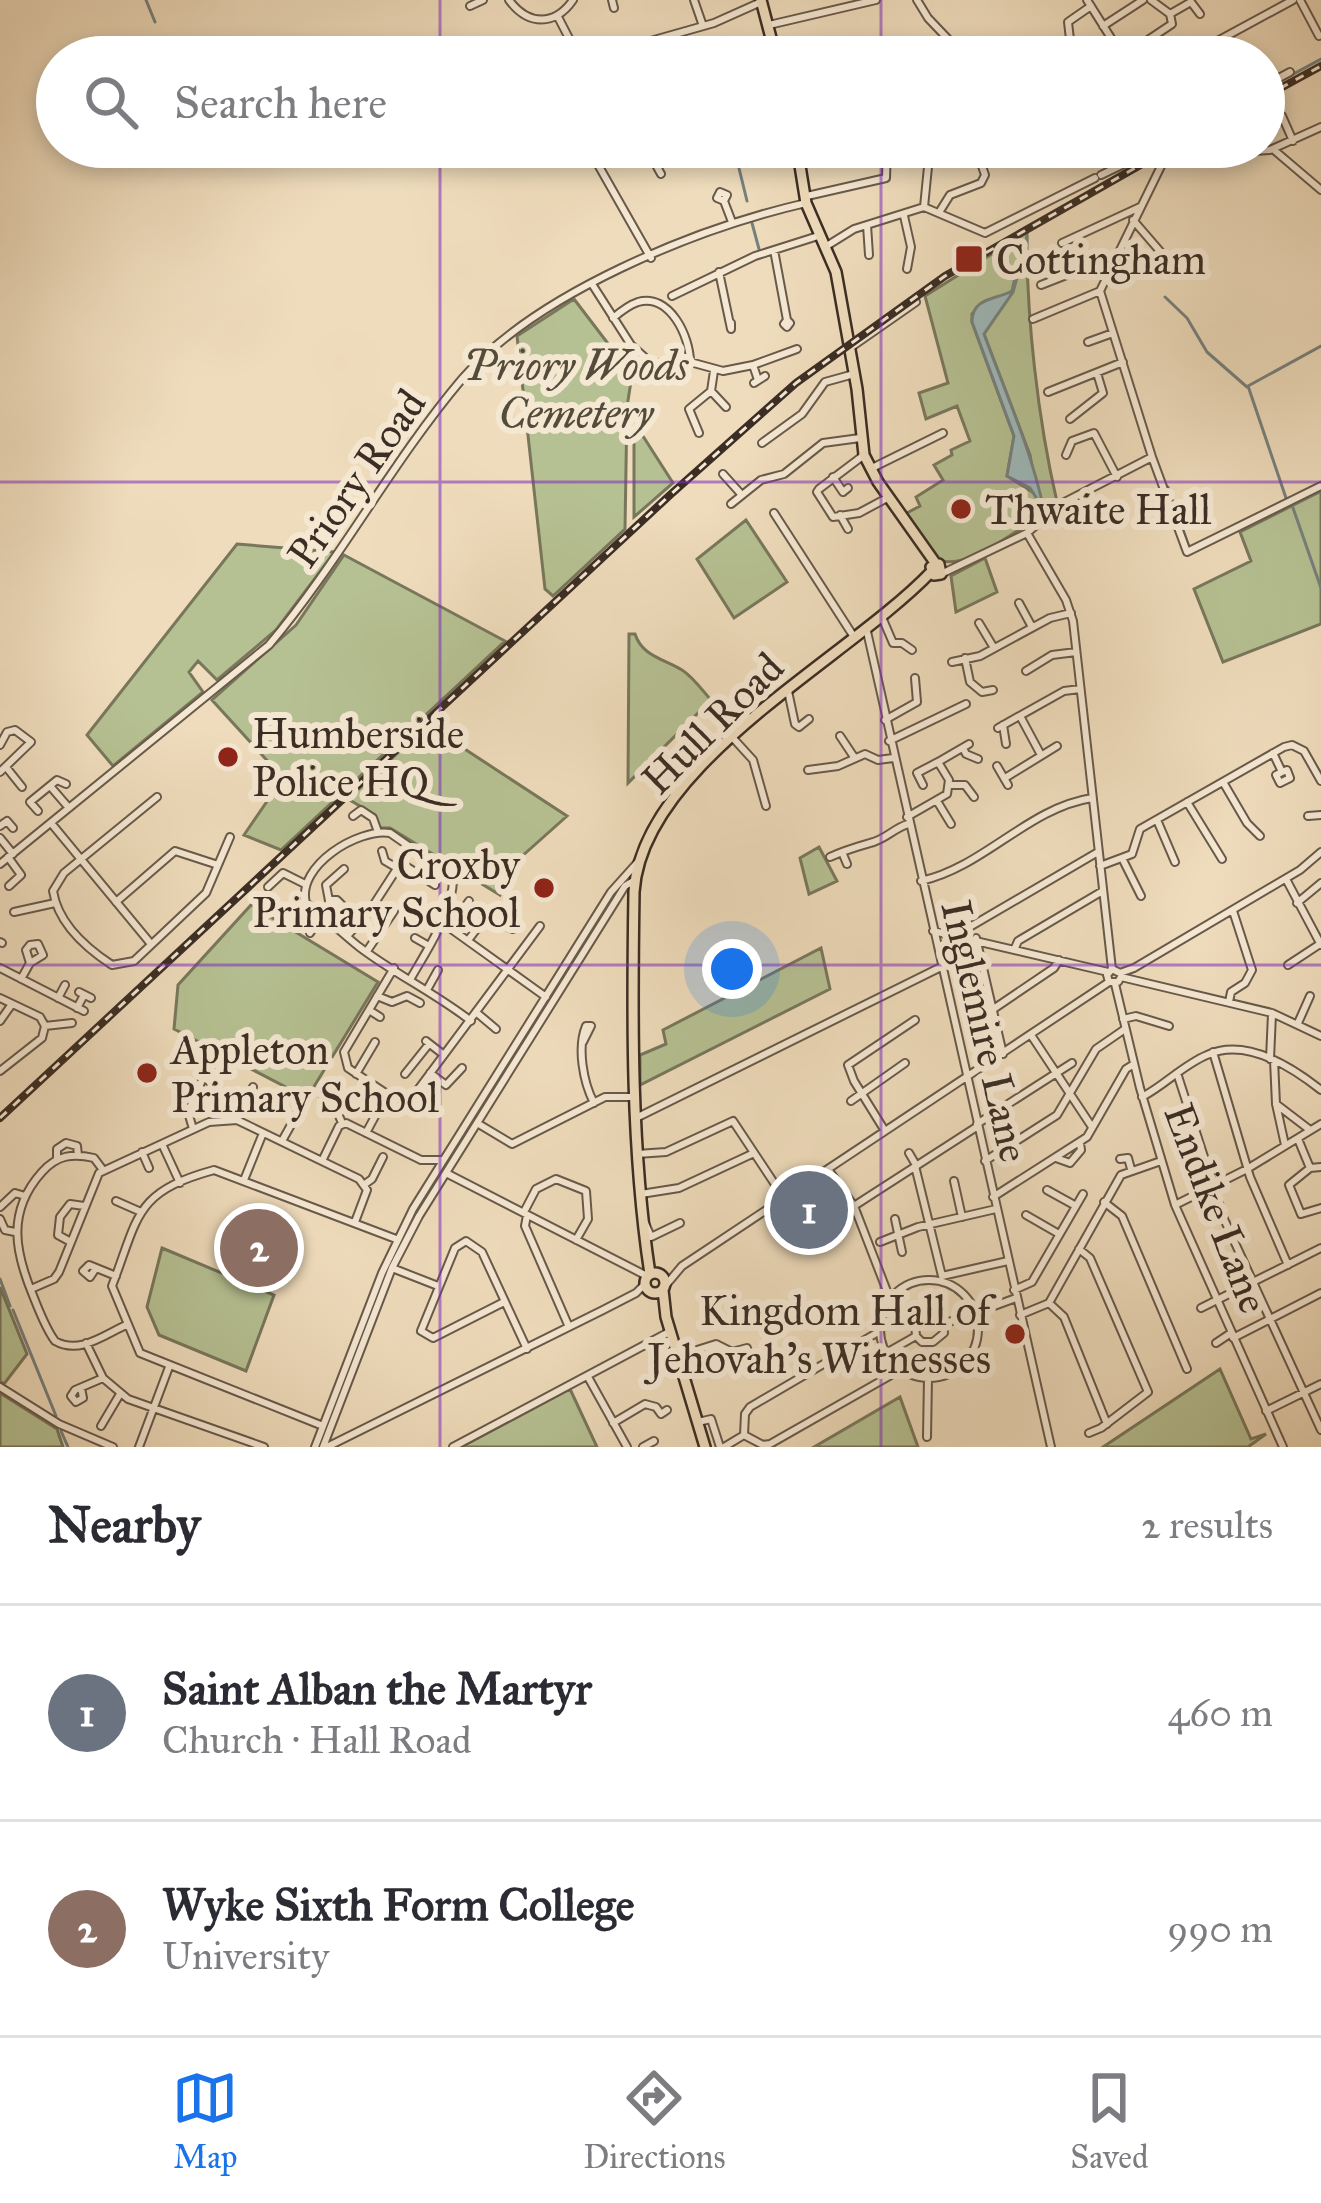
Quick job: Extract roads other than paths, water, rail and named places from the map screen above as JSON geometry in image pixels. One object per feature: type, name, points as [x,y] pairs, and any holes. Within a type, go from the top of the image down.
[{"type":"main road","points":[[761,1],[771,36]]},
{"type":"main road","points":[[801,168],[818,236],[836,272],[864,455],[937,570]]},
{"type":"main road","name":"Hull Road","points":[[654,1281],[641,1223],[637,1154],[637,862],[657,823],[732,737],[787,687],[937,570]]},
{"type":"main road","points":[[654,1281],[705,1447]]},
{"type":"street","points":[[470,6],[483,0]]},
{"type":"street","points":[[509,0],[527,18],[558,16],[573,0]]},
{"type":"street","points":[[694,0],[704,26]]},
{"type":"street","points":[[826,0],[830,12]]},
{"type":"street","points":[[769,25],[876,0]]},
{"type":"street","points":[[917,0],[945,36]]},
{"type":"street","points":[[1103,26],[1147,0],[1170,14]]},
{"type":"street","points":[[1228,36],[1297,0],[1319,36]]},
{"type":"street","points":[[668,36],[761,1]]},
{"type":"street","points":[[1170,14],[1191,2],[1200,10]]},
{"type":"street","points":[[1070,36],[1068,22],[1089,3],[1110,36]]},
{"type":"street","points":[[1157,36],[1170,28],[1170,14]]},
{"type":"street","points":[[558,16],[568,36]]},
{"type":"street","points":[[1285,75],[1290,72]]},
{"type":"street","points":[[1285,127],[1290,141],[1285,155],[1321,190]]},
{"type":"street","points":[[1285,144],[1321,128]]},
{"type":"street","points":[[600,168],[651,258]]},
{"type":"street","points":[[658,168],[661,174]]},
{"type":"street","name":"Priory Road","points":[[0,864],[269,645],[305,602],[463,379],[522,325],[592,284],[732,223],[886,178],[886,168]]},
{"type":"street","points":[[924,207],[928,168]]},
{"type":"street","points":[[940,211],[944,199],[978,187],[983,168]]},
{"type":"street","points":[[826,248],[867,225],[924,207],[985,233],[1120,168]]},
{"type":"street","points":[[1156,168],[1100,291],[1187,552],[1321,486]]},
{"type":"street","points":[[724,201],[732,223]]},
{"type":"street","points":[[1062,243],[1140,207]]},
{"type":"street","points":[[904,216],[911,247],[907,269]]},
{"type":"street","points":[[1133,220],[1171,264]]},
{"type":"street","points":[[867,225],[868,255]]},
{"type":"street","points":[[672,296],[719,272],[818,236]]},
{"type":"street","points":[[774,250],[787,320]]},
{"type":"street","points":[[1044,285],[1115,256]]},
{"type":"street","points":[[719,272],[731,323]]},
{"type":"street","points":[[592,284],[640,357],[652,364],[690,362],[715,371],[798,350]]},
{"type":"street","points":[[1034,319],[1100,291]]},
{"type":"street","points":[[613,318],[638,302],[658,303],[686,335],[690,362]]},
{"type":"street","points":[[849,349],[916,302]]},
{"type":"street","points":[[1088,342],[1113,333]]},
{"type":"street","points":[[1047,392],[1123,362]]},
{"type":"street","points":[[753,365],[759,380]]},
{"type":"street","points":[[711,392],[715,371]]},
{"type":"street","points":[[1069,418],[1103,394],[1096,373]]},
{"type":"street","points":[[760,444],[802,414],[825,382],[854,374]]},
{"type":"street","points":[[699,433],[687,405],[711,392]]},
{"type":"street","points":[[711,392],[726,407]]},
{"type":"street","points":[[870,469],[943,433]]},
{"type":"street","points":[[1066,455],[1072,441],[1094,433],[1117,477]]},
{"type":"street","points":[[730,506],[761,480],[784,474],[823,443],[860,438]]},
{"type":"street","points":[[864,455],[817,492],[833,517],[871,509],[889,497]]},
{"type":"street","points":[[937,570],[960,566],[1027,533],[1061,504],[1152,458]]},
{"type":"street","points":[[723,473],[741,494]]},
{"type":"street","points":[[833,477],[843,492],[848,488]]},
{"type":"street","points":[[774,511],[854,637]]},
{"type":"street","points":[[840,515],[848,530]]},
{"type":"street","points":[[952,662],[980,656],[1032,627],[1071,613],[1027,533]]},
{"type":"street","points":[[1019,603],[1032,627]]},
{"type":"street","name":"Endike Lane","points":[[1071,613],[1114,976],[1142,1097],[1175,1205],[1283,1447]]},
{"type":"street","points":[[881,615],[892,643],[913,651]]},
{"type":"street","points":[[979,623],[994,648]]},
{"type":"street","name":"Inglemire Lane","points":[[866,627],[1051,1447]]},
{"type":"street","points":[[1027,671],[1052,655],[1076,652]]},
{"type":"street","points":[[965,658],[974,686],[982,692],[995,689]]},
{"type":"street","points":[[884,720],[917,702],[915,678]]},
{"type":"street","points":[[787,687],[795,724],[799,727],[808,719]]},
{"type":"street","points":[[1006,744],[1001,727],[1064,691],[1080,689]]},
{"type":"street","points":[[889,741],[966,704]]},
{"type":"street","points":[[1020,716],[1042,756]]},
{"type":"street","points":[[0,745],[10,730],[31,742],[3,770],[22,787]]},
{"type":"street","points":[[840,736],[854,758]]},
{"type":"street","points":[[732,737],[753,760],[765,806]]},
{"type":"street","points":[[1100,866],[1123,860],[1136,849],[1140,829],[1292,745],[1321,781]]},
{"type":"street","points":[[923,785],[917,773],[966,746],[966,754],[978,759]]},
{"type":"street","points":[[998,766],[1007,781],[1058,746]]},
{"type":"street","points":[[808,770],[838,766],[865,754],[878,760],[893,758]]},
{"type":"street","points":[[1273,754],[1282,772]]},
{"type":"street","points":[[830,857],[873,842],[947,794],[950,785],[938,762]]},
{"type":"street","points":[[38,812],[31,802],[61,779],[66,784]]},
{"type":"street","points":[[1223,782],[1260,836]]},
{"type":"street","points":[[950,785],[965,785],[974,797]]},
{"type":"street","points":[[50,786],[69,808]]},
{"type":"street","points":[[157,797],[56,882],[56,903],[83,944],[112,965],[127,965],[206,893],[230,837]]},
{"type":"street","points":[[921,881],[950,874],[1066,802],[1092,797]]},
{"type":"street","points":[[937,801],[952,824]]},
{"type":"street","points":[[1187,802],[1222,859]]},
{"type":"street","points":[[353,816],[361,810],[373,818],[378,832]]},
{"type":"street","points":[[1308,816],[1321,815]]},
{"type":"street","points":[[0,826],[7,820],[13,828]]},
{"type":"street","points":[[1156,820],[1174,862]]},
{"type":"street","points":[[51,823],[151,944]]},
{"type":"street","points":[[411,978],[446,906],[453,877],[390,833],[378,832],[327,858],[305,884],[306,902],[368,951],[394,968],[474,1017],[496,1029]]},
{"type":"street","points":[[0,838],[21,875],[9,886]]},
{"type":"street","points":[[348,935],[411,848]]},
{"type":"street","points":[[116,902],[175,851],[218,865]]},
{"type":"street","points":[[382,851],[385,861],[435,885]]},
{"type":"street","points":[[842,852],[847,864]]},
{"type":"street","points":[[964,935],[968,928],[1098,852]]},
{"type":"street","points":[[322,1447],[636,1293],[1003,1054],[1114,976],[1233,910],[1321,852]]},
{"type":"street","points":[[1123,860],[1141,896]]},
{"type":"street","points":[[446,1166],[611,892],[637,862]]},
{"type":"street","points":[[310,933],[329,900],[326,885],[344,869]]},
{"type":"street","points":[[268,887],[283,873],[305,884]]},
{"type":"street","points":[[1286,878],[1320,940],[1288,965]]},
{"type":"street","points":[[322,1447],[397,1240],[477,1124],[625,886],[635,880]]},
{"type":"street","points":[[1298,903],[1321,883]]},
{"type":"street","points":[[1015,948],[1018,941],[1103,892]]},
{"type":"street","points":[[329,900],[337,900],[347,910]]},
{"type":"street","points":[[446,906],[462,911],[469,901]]},
{"type":"street","points":[[14,912],[56,903]]},
{"type":"street","points":[[1229,1002],[1231,992],[1245,983],[1252,970],[1233,910]]},
{"type":"street","points":[[368,951],[394,911]]},
{"type":"street","points":[[469,939],[485,918],[513,929]]},
{"type":"street","points":[[440,920],[546,997]]},
{"type":"street","points":[[394,968],[344,1052],[344,1062],[387,1094],[408,1099],[538,926]]},
{"type":"street","points":[[933,931],[1272,1013],[1321,1036]]},
{"type":"street","points":[[416,938],[429,946]]},
{"type":"street","points":[[976,938],[1003,1054]]},
{"type":"street","points":[[1146,981],[1150,959]]},
{"type":"street","points":[[992,1010],[1059,960]]},
{"type":"street","points":[[21,980],[30,963]]},
{"type":"street","points":[[636,1118],[941,967]]},
{"type":"street","points":[[0,968],[81,1010],[84,995]]},
{"type":"street","points":[[428,988],[438,970]]},
{"type":"street","points":[[58,998],[65,985]]},
{"type":"street","points":[[377,996],[392,1002],[407,995],[420,1003]]},
{"type":"street","points":[[1298,1023],[1310,996]]},
{"type":"street","points":[[0,998],[40,1017],[45,1026],[42,1038],[0,1072]]},
{"type":"street","points":[[0,1021],[12,1004]]},
{"type":"street","points":[[369,1010],[380,1017]]},
{"type":"street","points":[[1272,1013],[1276,1104],[1286,1146]]},
{"type":"street","points":[[1123,1019],[1139,1017],[1169,1026]]},
{"type":"street","points":[[885,1131],[848,1065],[915,1020]]},
{"type":"street","points":[[45,1026],[72,1023]]},
{"type":"street","points":[[985,1161],[1057,1115],[1100,1044],[1125,1029]]},
{"type":"street","points":[[1030,1035],[1092,1128]]},
{"type":"street","points":[[356,1074],[375,1042]]},
{"type":"street","points":[[405,1074],[427,1042],[444,1055]]},
{"type":"street","points":[[584,1042],[584,1084],[594,1103]]},
{"type":"street","points":[[1213,1052],[1247,1169],[1288,1265]]},
{"type":"street","points":[[1142,1097],[1213,1052],[1249,1052],[1272,1059],[1321,1090]]},
{"type":"street","points":[[854,1206],[1074,1061],[1083,1056],[1090,1059]]},
{"type":"street","points":[[851,1101],[905,1063]]},
{"type":"street","points":[[994,1197],[1080,1143],[1126,1069],[1134,1064]]},
{"type":"street","points":[[430,1073],[446,1085],[462,1068]]},
{"type":"street","points":[[1178,1073],[1214,1186],[1321,1430]]},
{"type":"street","points":[[193,1129],[188,1112],[204,1078]]},
{"type":"street","points":[[237,1120],[253,1087]]},
{"type":"street","points":[[366,1133],[387,1094]]},
{"type":"street","points":[[477,1124],[512,1144],[609,1096],[635,1097]]},
{"type":"street","points":[[323,1098],[334,1104],[344,1123],[421,1160],[446,1166],[525,1214],[654,1281]]},
{"type":"street","points":[[1276,1104],[1311,1130]]},
{"type":"street","points":[[282,1142],[297,1114]]},
{"type":"street","points":[[31,1289],[54,1279],[103,1170],[208,1122],[237,1120],[365,1184]]},
{"type":"street","points":[[637,1154],[666,1152],[733,1121],[784,1198]]},
{"type":"street","points":[[322,1161],[344,1123]]},
{"type":"street","points":[[1175,1205],[1321,1124]]},
{"type":"street","points":[[244,1180],[263,1133]]},
{"type":"street","points":[[1298,1139],[1310,1168]]},
{"type":"street","points":[[162,1144],[180,1183]]},
{"type":"street","points":[[142,1152],[149,1168]]},
{"type":"street","points":[[640,1194],[679,1188],[754,1153]]},
{"type":"street","points":[[909,1153],[916,1165],[942,1276]]},
{"type":"street","points":[[355,1222],[365,1184],[383,1157]]},
{"type":"street","points":[[103,1170],[94,1158],[57,1159],[25,1196],[15,1232],[18,1254],[56,1341],[70,1348],[126,1325]]},
{"type":"street","points":[[1120,1159],[1127,1158],[1131,1169]]},
{"type":"street","points":[[421,1160],[436,1180]]},
{"type":"street","points":[[1020,1315],[1049,1303],[1122,1174],[1161,1160]]},
{"type":"street","points":[[1321,1167],[1310,1168],[1293,1180],[1290,1190],[1301,1214],[1321,1208]]},
{"type":"street","points":[[828,1168],[854,1206],[890,1300]]},
{"type":"street","points":[[345,1438],[327,1425],[149,1359],[135,1346],[114,1296],[116,1276],[147,1200],[210,1170],[397,1240]]},
{"type":"street","points":[[569,1327],[525,1226],[536,1190],[556,1179],[588,1194],[588,1219],[576,1240]]},
{"type":"street","points":[[375,1303],[436,1180]]},
{"type":"street","points":[[954,1181],[962,1217]]},
{"type":"street","points":[[1050,1189],[1076,1206]]},
{"type":"street","points":[[0,1207],[15,1193],[25,1196]]},
{"type":"street","points":[[943,1324],[1032,1282],[1083,1194]]},
{"type":"street","points":[[116,1201],[140,1212]]},
{"type":"street","points":[[1104,1202],[1122,1216],[1187,1369]]},
{"type":"street","points":[[70,1242],[58,1235],[60,1217],[70,1204],[84,1206]]},
{"type":"street","points":[[880,1243],[996,1209]]},
{"type":"street","points":[[1026,1215],[1059,1234]]},
{"type":"street","points":[[0,1219],[5,1230],[15,1232]]},
{"type":"street","points":[[895,1219],[902,1252]]},
{"type":"street","points":[[641,1223],[648,1225],[652,1237],[680,1222]]},
{"type":"street","points":[[505,1302],[430,1338],[421,1331],[455,1248],[466,1241],[482,1252],[505,1302],[526,1348]]},
{"type":"street","points":[[1199,1308],[1321,1248]]},
{"type":"street","points":[[1079,1249],[1090,1258],[1148,1392],[1108,1424],[1088,1433]]},
{"type":"street","points":[[927,1279],[959,1290],[978,1328],[970,1356],[949,1373],[928,1378],[901,1370],[886,1353],[880,1331],[890,1300],[904,1286],[927,1279],[1008,1261]]},
{"type":"street","points":[[96,1268],[116,1276]]},
{"type":"street","points":[[392,1268],[437,1286]]},
{"type":"street","points":[[1215,1345],[1321,1293]]},
{"type":"street","points":[[1049,1303],[1064,1317],[1108,1424]]},
{"type":"street","points":[[886,1353],[916,1336],[933,1342],[944,1333],[943,1324],[932,1314],[922,1316],[915,1323],[916,1336]]},
{"type":"street","points":[[454,1447],[671,1331]]},
{"type":"street","points":[[743,1435],[750,1407],[880,1331]]},
{"type":"street","points":[[86,1343],[103,1378],[119,1394],[264,1447]]},
{"type":"street","points":[[678,1356],[716,1344],[732,1352]]},
{"type":"street","points":[[139,1447],[170,1367]]},
{"type":"street","points":[[743,1435],[770,1444],[901,1370]]},
{"type":"street","points":[[587,1375],[627,1447]]},
{"type":"street","points":[[81,1388],[103,1378]]},
{"type":"street","points":[[927,1437],[928,1378]]},
{"type":"street","points":[[1266,1411],[1321,1384]]},
{"type":"street","points":[[0,1387],[59,1424],[112,1447]]},
{"type":"street","points":[[101,1426],[119,1394]]},
{"type":"street","points":[[613,1423],[645,1404],[661,1414],[668,1410]]},
{"type":"street","points":[[698,1422],[711,1419],[722,1447],[743,1435]]},
{"type":"street","points":[[643,1447],[654,1441]]},
{"type":"water","points":[[1027,235],[1026,272],[1018,274],[1013,292],[984,334],[1025,443],[1044,510],[1030,488],[1007,476],[1014,436],[972,322],[980,304],[1012,291],[1016,272],[1024,271]]},
{"type":"waterway","points":[[146,0],[155,22]]},
{"type":"waterway","points":[[1285,79],[1321,59]]},
{"type":"waterway","points":[[739,168],[747,201]]},
{"type":"waterway","points":[[752,223],[759,249]]},
{"type":"waterway","points":[[1165,297],[1187,318],[1207,352],[1247,387]]},
{"type":"waterway","points":[[1286,498],[1248,386],[1321,346]]},
{"type":"waterway","points":[[1294,496],[1321,482]]},
{"type":"waterway","points":[[1168,487],[1189,547]]},
{"type":"waterway","points":[[1321,491],[1292,505],[1321,588]]},
{"type":"waterway","points":[[0,1279],[10,1306]]},
{"type":"waterway","points":[[13,1310],[56,1416]]},
{"type":"waterway","points":[[61,1431],[68,1447]]},
{"type":"railway","points":[[1285,86],[1321,66]]},
{"type":"railway","points":[[0,1118],[796,383],[945,276],[1135,168]]},
{"type":"place","name":"Cottingham","points":[[969,259]]},
{"type":"place","name":"Thwaite Hall","points":[[961,509]]},
{"type":"place","name":"Humberside Police HQ","points":[[228,757]]},
{"type":"place","name":"Croxby Primary School","points":[[544,888]]},
{"type":"place","name":"Appleton Primary School","points":[[147,1073]]},
{"type":"place","name":"Saint Alban the Martyr","points":[[809,1210]]},
{"type":"place","name":"Wyke Sixth Form College","points":[[259,1248]]},
{"type":"place","name":"Kingdom Hall of Jehovah's Witnesses","points":[[1015,1334]]},
{"type":"park label","name":"Priory Woods Cemetery","points":[[576,390]]}]
